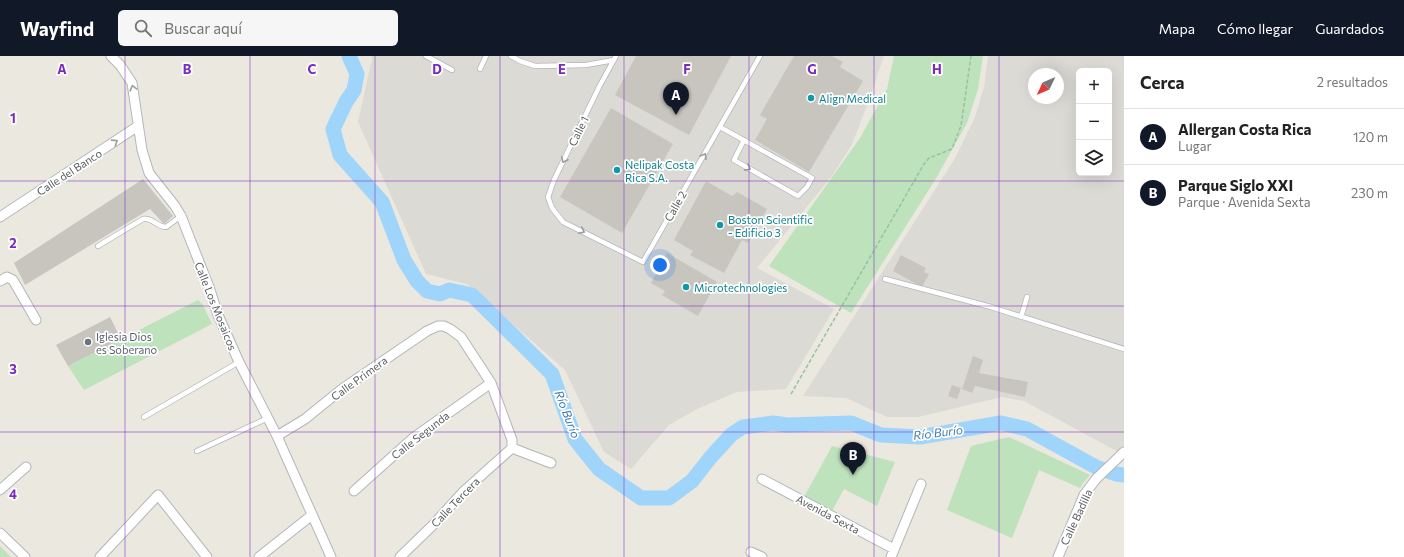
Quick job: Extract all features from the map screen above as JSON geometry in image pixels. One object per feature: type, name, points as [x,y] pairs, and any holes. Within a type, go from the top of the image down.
[{"type":"street","name":"Calle Los Mosaicos","points":[[111,56],[120,65],[132,83],[142,150],[149,173],[181,216],[209,287],[218,315],[239,362],[277,436],[331,557]]},
{"type":"street","name":"Calle del Banco","points":[[0,218],[138,126]]},
{"type":"street","points":[[0,281],[7,277],[13,280],[36,320]]},
{"type":"street","name":"Calle Primera","points":[[277,436],[305,419],[342,389],[427,330],[438,326],[444,326],[461,337],[491,383]]},
{"type":"street","points":[[491,383],[512,440],[512,448],[551,463]]},
{"type":"street","name":"Calle Segunda","points":[[354,491],[413,438],[491,383]]},
{"type":"street","name":"Calle Tercera","points":[[400,557],[433,525],[464,491],[512,448]]},
{"type":"street","name":"Calle Badilla","points":[[1058,557],[1084,495],[1096,479],[1124,452]]},
{"type":"street","points":[[0,490],[26,467]]},
{"type":"street","name":"Avenida Sexta","points":[[762,479],[893,553]]},
{"type":"street","points":[[893,553],[921,484]]},
{"type":"street","points":[[100,557],[158,495],[207,557]]},
{"type":"street","points":[[260,557],[312,515]]},
{"type":"street","points":[[0,533],[25,557]]},
{"type":"street","points":[[751,552],[762,557]]},
{"type":"lane","points":[[426,56],[452,70]]},
{"type":"lane","points":[[480,69],[486,56]]},
{"type":"lane","points":[[511,56],[535,66],[586,65],[615,58]]},
{"type":"lane","name":"Calle 2","points":[[552,208],[563,222],[643,262],[760,56]]},
{"type":"lane","name":"Calle 1","points":[[552,208],[548,197],[554,180],[615,58]]},
{"type":"lane","points":[[720,127],[744,140],[812,178],[807,187],[798,196],[734,160],[744,140]]},
{"type":"lane","points":[[98,246],[143,219],[150,219],[158,225],[166,227],[181,216]]},
{"type":"lane","points":[[886,279],[991,307],[1124,349]]},
{"type":"lane","points":[[1022,317],[1027,297]]},
{"type":"lane","points":[[144,417],[239,362]]},
{"type":"lane","points":[[197,451],[268,418]]},
{"type":"path","points":[[791,394],[924,164],[929,158],[952,149],[961,126],[972,56]]},
{"type":"shaded area","points":[[371,56],[884,56],[852,144],[832,176],[757,268],[834,309],[786,389],[737,392],[695,410],[669,425],[631,469],[604,452],[565,370],[467,284],[426,274],[358,122],[372,59]]},
{"type":"shaded area","points":[[988,56],[1124,56],[1124,455],[1024,401],[1002,397],[918,417],[887,417],[846,398],[803,396],[954,160],[975,117],[984,87]]},
{"type":"green space","points":[[894,56],[983,56],[978,89],[967,123],[935,180],[851,313],[769,266],[860,138],[887,89]]},
{"type":"green space","points":[[198,300],[203,305],[212,324],[84,390],[68,366]]},
{"type":"green space","points":[[1009,437],[1090,475],[1080,488],[1039,470],[1012,538],[947,510],[971,446]]},
{"type":"green space","points":[[832,446],[895,462],[877,506],[844,489],[832,511],[804,497]]},
{"type":"green space","points":[[0,546],[11,557],[0,557]]},
{"type":"building","points":[[636,56],[731,56],[689,135],[615,95]]},
{"type":"building","name":"Align Medical","points":[[794,56],[832,56],[843,62],[840,67],[863,81],[809,172],[755,140],[767,119],[760,115]]},
{"type":"building","name":"Nelipak Costa Rica S.A.","points":[[611,108],[673,144],[622,233],[560,197]]},
{"type":"building","points":[[143,179],[173,216],[164,224],[150,209],[25,285],[14,263]]},
{"type":"building","name":"Boston Scientific - Edificio 3","points":[[706,181],[732,196],[737,192],[767,209],[748,243],[742,240],[724,273],[690,255],[693,251],[674,240]]},
{"type":"building","name":"Microtechnologies","points":[[667,253],[717,282],[698,316],[662,295],[665,291],[651,283]]},
{"type":"building","points":[[901,255],[926,268],[924,272],[929,274],[922,287],[893,271]]},
{"type":"building","name":"Iglesia Dios es Soberano","points":[[110,317],[121,339],[68,366],[56,345]]},
{"type":"building","points":[[973,356],[983,360],[979,373],[1028,382],[1025,397],[975,386],[972,393],[962,389]]},
{"type":"building","points":[[952,385],[961,388],[957,399],[948,396]]},
{"type":"waterway","name":"Río Burío","points":[[349,56],[357,74],[354,90],[346,102],[333,129],[340,155],[382,202],[404,260],[417,281],[427,291],[440,294],[449,290],[472,295],[552,374],[575,439],[599,469],[641,498],[669,498],[692,481],[732,434],[743,427],[773,423],[787,425],[851,423],[881,435],[920,437],[1001,423],[1027,429],[1096,467],[1116,474],[1124,475]]},
{"type":"place","name":"Align Medical","points":[[811,98]]},
{"type":"place","name":"Allergan Costa Rica","points":[[676,115]]},
{"type":"place","name":"Nelipak Costa Rica S.A.","points":[[617,170]]},
{"type":"place","name":"Boston Scientific - Edificio 3","points":[[720,225]]},
{"type":"place","name":"Microtechnologies","points":[[686,287]]},
{"type":"place","name":"Iglesia Dios es Soberano","points":[[88,342]]},
{"type":"place","name":"Parque Siglo XXI","points":[[853,475]]}]
